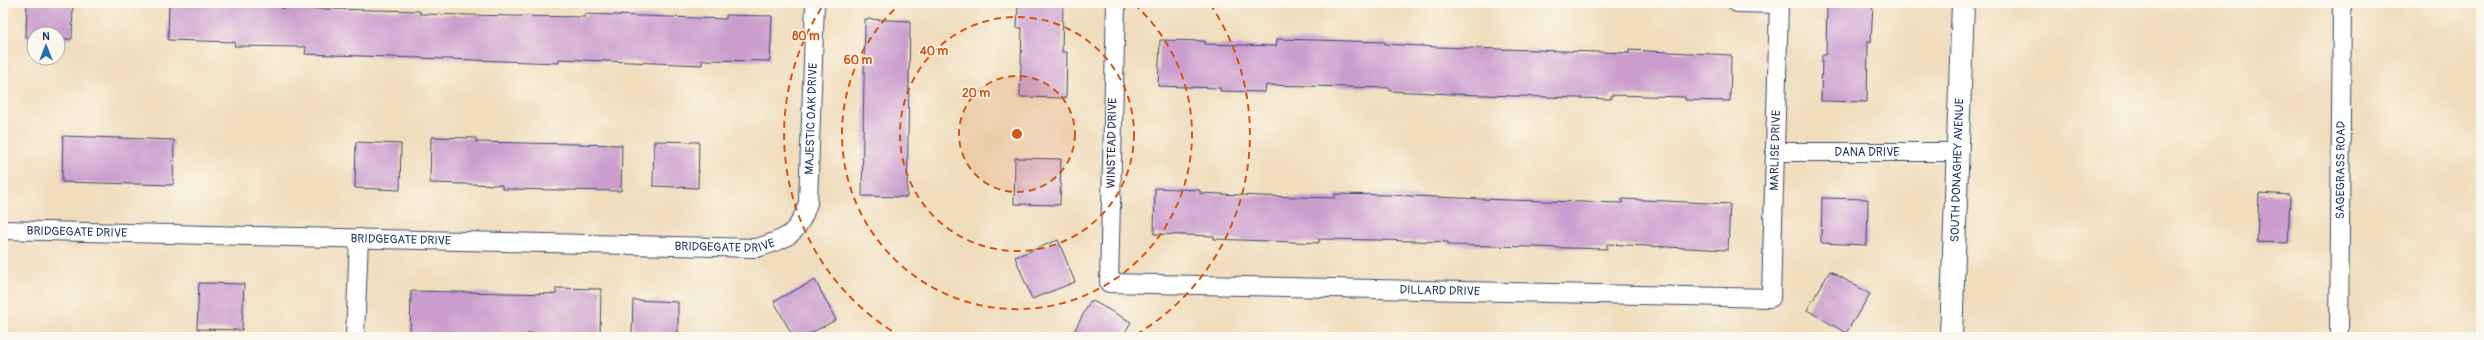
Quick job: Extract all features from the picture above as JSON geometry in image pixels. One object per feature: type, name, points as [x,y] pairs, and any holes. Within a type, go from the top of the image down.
[{"type":"street","name":"MAJESTIC OAK DRIVE","points":[[795,232],[808,203],[815,3]]},
{"type":"street","name":"WINSTEAD DRIVE","points":[[1109,283],[1116,3]]},
{"type":"street","points":[[1737,3],[1779,3]]},
{"type":"street","name":"MARLISE DRIVE","points":[[1771,298],[1779,3]]},
{"type":"street","name":"SOUTH DONAGHEY AVENUE","points":[[1951,337],[1962,3]]},
{"type":"street","name":"SAGEGRASS ROAD","points":[[2339,337],[2342,3]]},
{"type":"street","name":"DANA DRIVE","points":[[1775,152],[1958,152]]},
{"type":"street","name":"BRIDGEGATE DRIVE","points":[[3,230],[757,248],[776,242],[795,232]]},
{"type":"street","points":[[355,337],[359,238]]},
{"type":"street","name":"DILLARD DRIVE","points":[[1109,283],[1771,298]]},
{"type":"building","points":[[27,3],[73,3],[72,39],[66,39],[66,26],[26,26]]},
{"type":"building","points":[[169,3],[281,3],[281,8],[420,11],[420,14],[585,17],[585,14],[726,19],[726,15],[772,16],[770,61],[702,60],[702,65],[559,59],[559,63],[305,54],[306,47],[234,46],[235,42],[168,40]]},
{"type":"building","points":[[1018,3],[1063,3],[1062,52],[1067,52],[1066,98],[1020,97],[1022,28],[1017,28]]},
{"type":"building","points":[[1827,3],[1873,3],[1871,42],[1868,42],[1867,102],[1821,101],[1822,55],[1826,55]]},
{"type":"building","points":[[865,19],[910,21],[907,197],[862,196]]},
{"type":"building","points":[[1277,39],[1385,42],[1385,44],[1437,47],[1629,53],[1629,50],[1731,55],[1730,101],[1685,100],[1685,97],[1611,95],[1611,99],[1451,94],[1390,91],[1390,88],[1266,85],[1265,92],[1220,91],[1220,88],[1158,86],[1160,40],[1205,41],[1205,44],[1276,46]]},
{"type":"building","points":[[63,136],[174,140],[173,185],[62,182]]},
{"type":"building","points":[[431,137],[476,138],[476,142],[622,145],[621,191],[502,189],[502,185],[430,183]]},
{"type":"building","points":[[654,141],[699,142],[698,188],[653,186]]},
{"type":"building","points":[[356,142],[401,144],[400,190],[355,188]]},
{"type":"building","points":[[1015,158],[1061,159],[1060,205],[1014,204]]},
{"type":"building","points":[[1155,188],[1200,190],[1200,193],[1260,196],[1335,198],[1335,194],[1622,203],[1622,199],[1730,204],[1728,250],[1607,244],[1607,249],[1448,245],[1448,242],[1379,240],[1319,239],[1319,243],[1214,239],[1214,236],[1154,234]]},
{"type":"building","points":[[2259,193],[2290,195],[2288,243],[2257,242]]},
{"type":"building","points":[[1822,198],[1868,199],[1867,245],[1821,243]]},
{"type":"building","points":[[1058,240],[1075,282],[1032,299],[1015,257]]},
{"type":"building","points":[[1830,271],[1870,294],[1846,333],[1807,310]]},
{"type":"building","points":[[815,280],[836,320],[803,337],[793,337],[774,301]]},
{"type":"building","points":[[199,283],[244,284],[242,330],[197,329]]},
{"type":"building","points":[[556,288],[601,289],[600,335],[528,333],[527,337],[410,337],[411,291],[556,294]]},
{"type":"building","points":[[633,300],[678,302],[678,337],[632,337]]},
{"type":"building","points":[[1091,300],[1131,322],[1122,337],[1071,337]]}]
